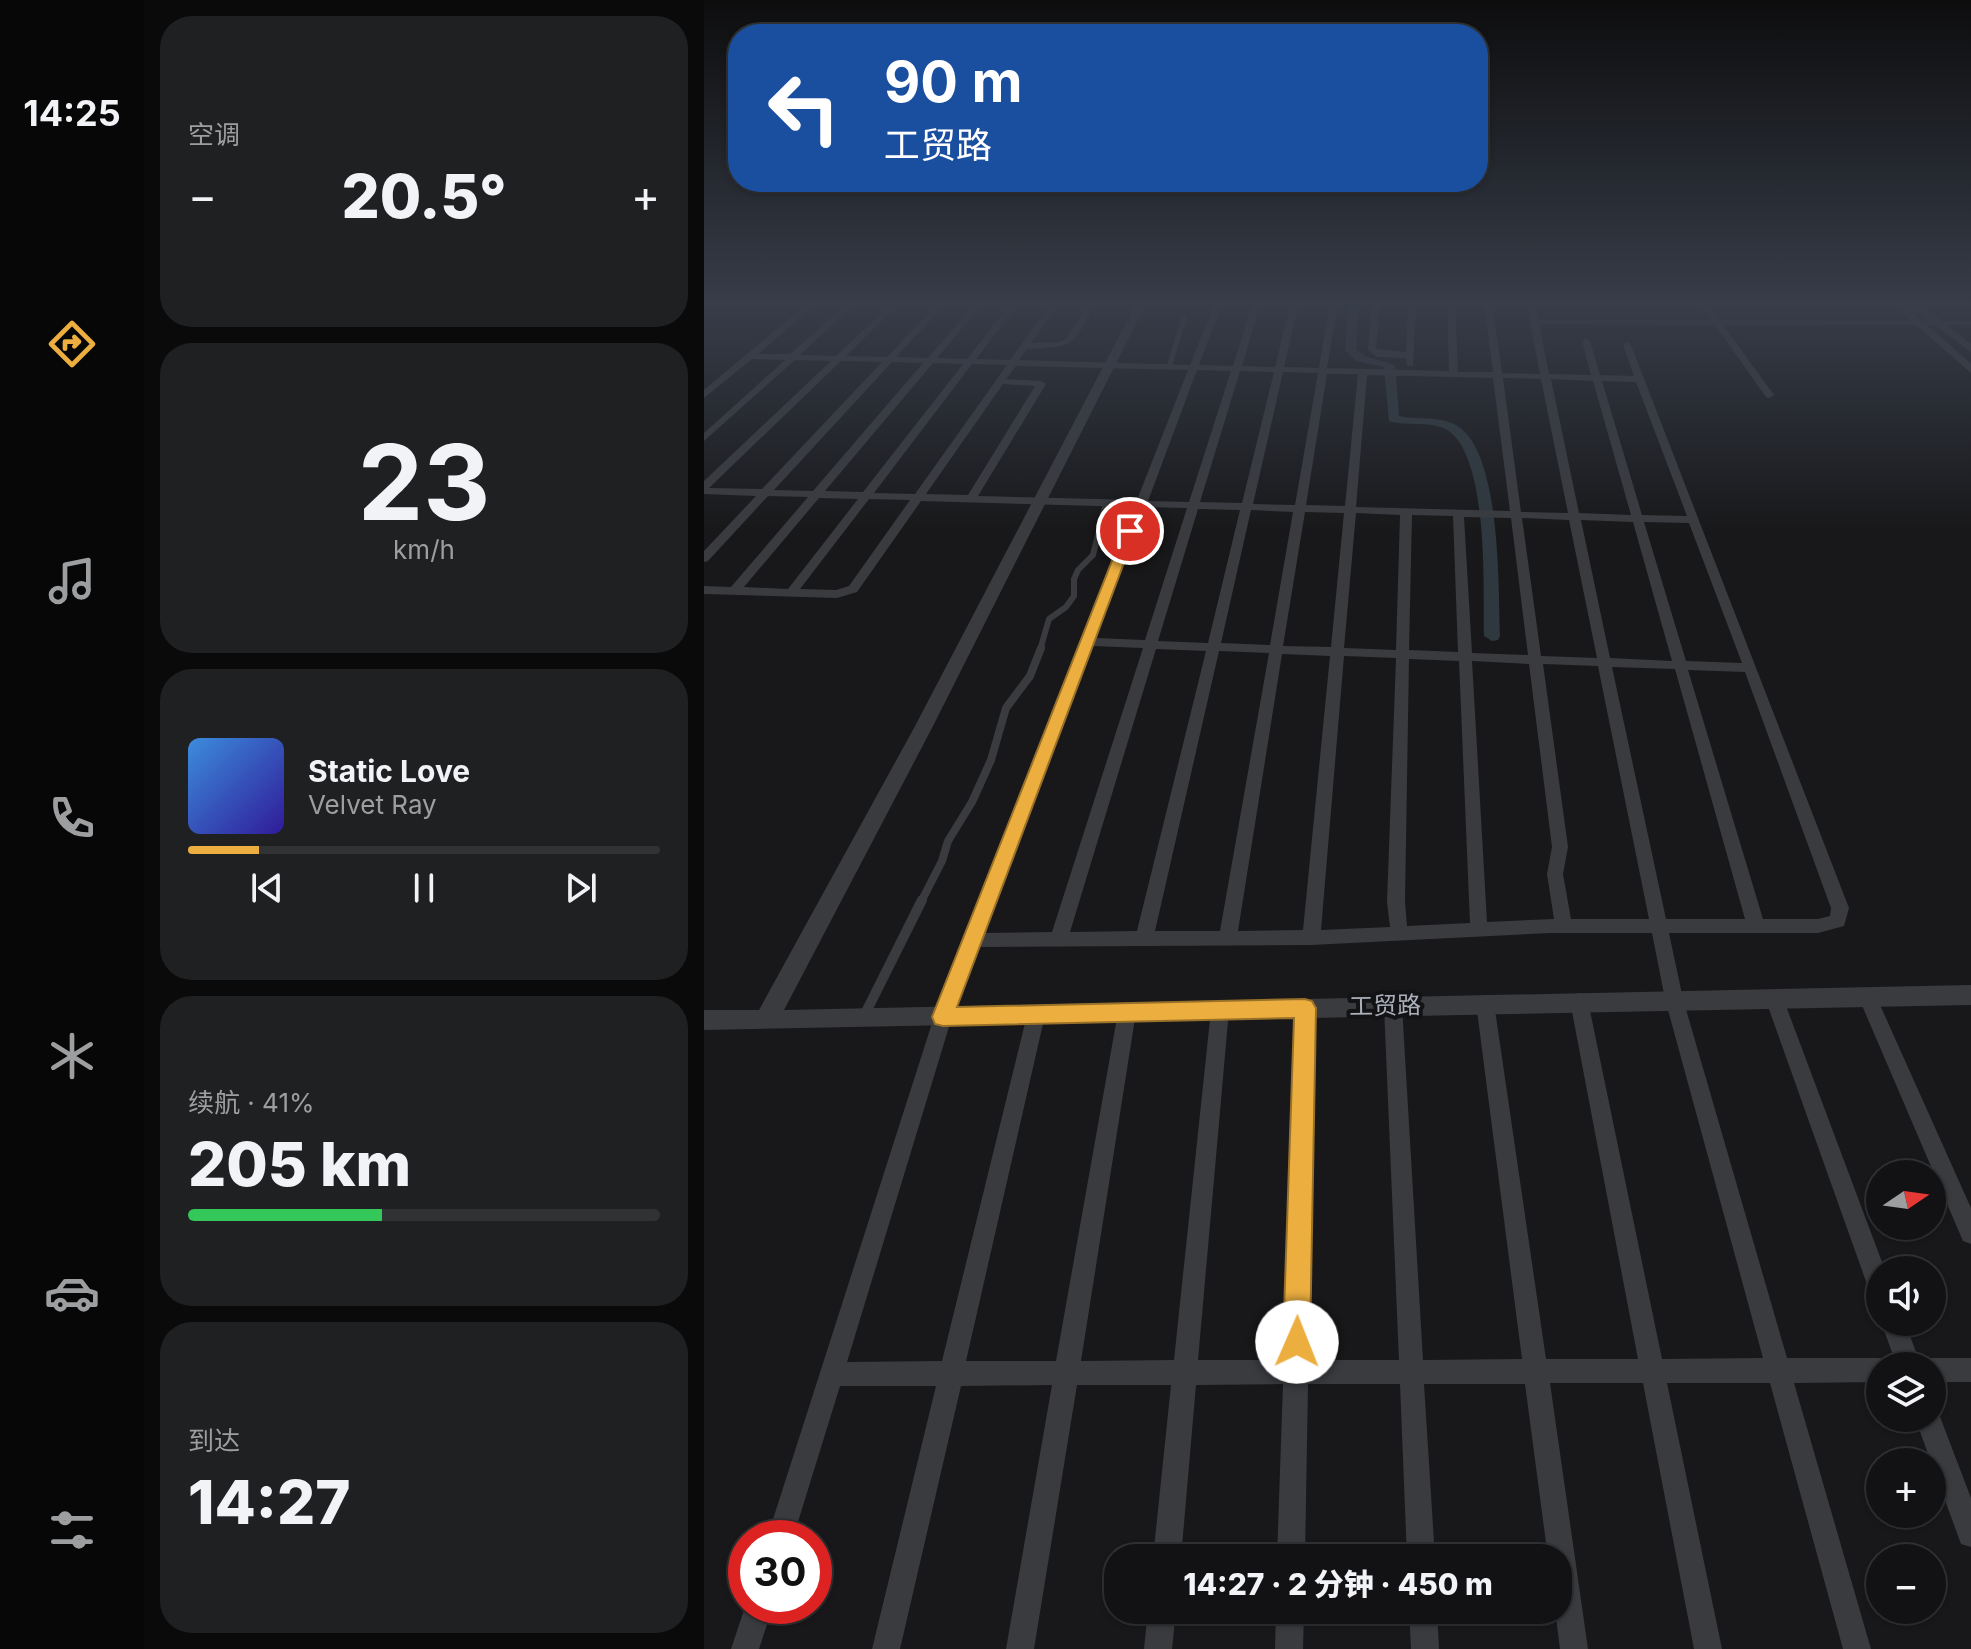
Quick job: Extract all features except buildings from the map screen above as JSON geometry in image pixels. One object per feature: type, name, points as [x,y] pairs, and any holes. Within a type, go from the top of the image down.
[{"type":"street","points":[[704,395],[723,379]]},
{"type":"street","points":[[704,438],[769,379]]},
{"type":"street","points":[[704,489],[817,379]]},
{"type":"street","points":[[704,558],[871,379]]},
{"type":"street","points":[[734,591],[915,379]]},
{"type":"street","points":[[791,593],[957,379]]},
{"type":"street","points":[[766,1021],[1104,379]]},
{"type":"street","points":[[786,1520],[943,1017],[1190,379]]},
{"type":"street","points":[[1059,939],[1234,379]]},
{"type":"street","points":[[1144,939],[1277,379]]},
{"type":"street","points":[[1228,938],[1321,379]]},
{"type":"street","points":[[1311,938],[1362,379]]},
{"type":"street","points":[[1499,379],[1560,847],[1555,874],[1564,926]]},
{"type":"street","points":[[1546,379],[1674,999],[1857,1649]]},
{"type":"street","points":[[1597,379],[1756,926]]},
{"type":"street","points":[[971,940],[1311,938],[1564,926],[1818,926],[1838,921],[1840,908],[1641,379]]},
{"type":"street","points":[[1758,379],[1769,395]]},
{"type":"street","points":[[704,590],[837,594],[853,589],[1000,381],[1041,384],[971,499]]},
{"type":"street","points":[[704,489],[1695,520]]},
{"type":"street","points":[[1399,934],[1396,902],[1406,511]]},
{"type":"street","points":[[1463,513],[1466,657],[1479,930]]},
{"type":"street","points":[[1086,642],[1750,668]]},
{"type":"street","name":"工贸路","points":[[704,1020],[1971,995]]},
{"type":"street","points":[[1867,996],[1971,1233]]},
{"type":"street","points":[[1774,998],[1869,1256]]},
{"type":"street","points":[[1579,1001],[1708,1649]]},
{"type":"street","points":[[1485,1003],[1574,1649]]},
{"type":"street","points":[[1393,1006],[1420,1544]]},
{"type":"street","points":[[1291,1544],[1305,1008]]},
{"type":"street","points":[[1168,1544],[1220,1010]]},
{"type":"street","points":[[1020,1649],[1127,1012]]},
{"type":"street","points":[[886,1649],[1036,1015]]},
{"type":"street","points":[[831,1374],[1866,1370]]},
{"type":"street","points":[[1946,1370],[1971,1370]]},
{"type":"street","points":[[1933,1432],[1971,1534]]},
{"type":"street","points":[[745,1649],[753,1624]]},
{"type":"street","points":[[1158,1649],[1161,1624]]},
{"type":"street","points":[[1289,1649],[1290,1624]]},
{"type":"street","points":[[1424,1624],[1425,1649]]},
{"type":"lane","points":[[862,1019],[942,861],[948,841],[972,802],[991,760],[1006,708],[1030,676],[1049,619],[1066,607],[1074,596],[1074,579],[1078,570],[1093,555],[1106,503]]},
{"type":"waterway","points":[[1390,379],[1393,418],[1407,422],[1439,423],[1453,428],[1467,442],[1477,465],[1488,524],[1492,636]]},
{"type":"route","points":[[1130,531],[943,1017],[1305,1008],[1297,1342]]}]
